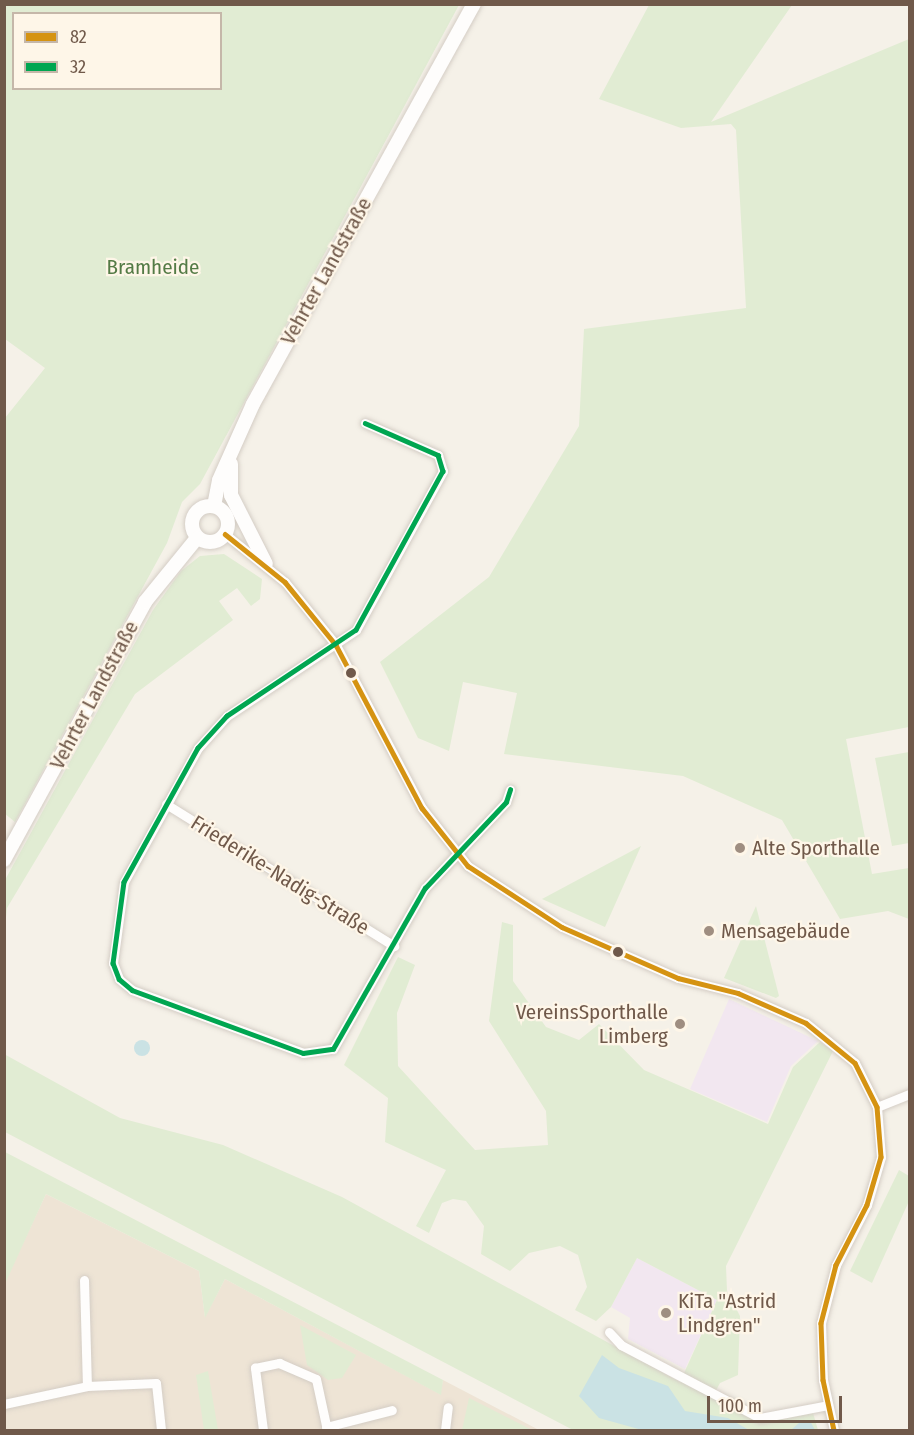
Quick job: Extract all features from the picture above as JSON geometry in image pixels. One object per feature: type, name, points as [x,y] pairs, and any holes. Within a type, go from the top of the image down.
[{"type":"main road","name":"Vehrter Landstraße","points":[[214,506],[230,453],[457,44],[474,4]]},
{"type":"main road","points":[[230,453],[231,495],[266,564]]},
{"type":"main road","points":[[214,506],[227,519],[225,534],[213,542],[197,537],[192,518],[203,507],[214,506]]},
{"type":"main road","name":"Vehrter Landstraße","points":[[4,860],[145,602],[197,537]]},
{"type":"street","points":[[365,423],[438,455],[444,464],[363,622],[336,645],[227,716],[198,748],[166,804],[118,900],[113,963],[118,979],[132,990],[319,1055],[344,1039],[425,888],[506,802],[510,790]]},
{"type":"street","points":[[225,534],[266,564],[336,645],[422,808],[456,854],[509,896],[562,927],[678,978],[738,993],[823,1032],[855,1063],[877,1107],[882,1132],[876,1181],[836,1265],[821,1323],[828,1405],[834,1431]]},
{"type":"street","name":"Friederike-Nadig-Straße","points":[[166,804],[394,946]]},
{"type":"street","points":[[877,1107],[909,1094]]},
{"type":"street","points":[[84,1280],[87,1386]]},
{"type":"street","points":[[609,1332],[621,1345],[760,1418],[828,1405]]},
{"type":"street","points":[[263,1431],[255,1368],[279,1363],[316,1379],[327,1429],[392,1410]]},
{"type":"street","points":[[4,1404],[87,1386],[156,1383],[161,1431]]},
{"type":"street","points":[[445,1431],[448,1407]]},
{"type":"shaded area","points":[[729,999],[818,1041],[791,1066],[767,1122],[690,1089]]},
{"type":"shaded area","points":[[46,1194],[199,1271],[205,1317],[225,1279],[440,1394],[443,1380],[539,1430],[5,1430],[4,1284]]},
{"type":"shaded area","name":"KiTa \"Astrid Lindgren\"","points":[[637,1258],[717,1300],[685,1369],[628,1339],[630,1318],[611,1307]]},
{"type":"green space","name":"Bramheide","points":[[4,5],[459,5],[200,484],[182,502],[167,543],[15,822],[4,813],[5,418],[45,368],[5,339]]},
{"type":"green space","points":[[649,5],[792,5],[711,122],[909,39],[909,727],[846,739],[872,874],[909,868],[909,919],[888,911],[840,919],[782,820],[683,776],[504,754],[517,693],[463,682],[449,751],[418,738],[380,662],[489,577],[579,426],[584,329],[746,308],[736,130],[731,124],[681,128],[599,99]]},
{"type":"green space","points":[[224,554],[262,579],[260,599],[251,606],[237,588],[219,601],[233,620],[135,694],[7,908],[5,927],[5,880],[153,610],[181,571],[200,556]]},
{"type":"green space","points":[[909,752],[909,843],[892,846],[875,758]]},
{"type":"green space","points":[[641,846],[605,927],[542,899]]},
{"type":"green space","points":[[756,906],[779,996],[776,998],[724,978]]},
{"type":"green space","points":[[502,922],[513,925],[513,981],[546,1027],[579,1040],[599,1024],[644,1070],[768,1124],[793,1067],[820,1042],[833,1051],[726,1266],[727,1291],[740,1316],[738,1375],[720,1383],[712,1398],[761,1423],[813,1413],[818,1430],[573,1430],[5,1132],[4,1054],[120,1118],[223,1145],[342,1197],[680,1382],[717,1300],[637,1258],[611,1307],[596,1321],[575,1310],[587,1287],[578,1255],[560,1246],[529,1253],[510,1271],[481,1254],[484,1226],[466,1201],[453,1199],[442,1203],[429,1233],[416,1226],[446,1170],[385,1142],[388,1098],[344,1065],[398,957],[415,965],[397,1013],[398,1066],[475,1150],[548,1145],[546,1111],[489,1021]]},
{"type":"green space","points":[[5,1152],[443,1380],[441,1395],[225,1279],[205,1318],[199,1271],[46,1194],[5,1284]]},
{"type":"green space","points":[[899,1170],[909,1176],[909,1201],[872,1283],[850,1271]]},
{"type":"green space","points":[[300,1325],[356,1355],[342,1378],[328,1380],[307,1365]]},
{"type":"green space","points":[[208,1371],[218,1430],[204,1430],[196,1375]]},
{"type":"green space","points":[[469,1398],[532,1430],[462,1430]]},
{"type":"water","points":[[142,1040],[148,1042],[150,1048],[148,1054],[142,1056],[136,1054],[134,1048],[136,1042]]},
{"type":"water","points":[[602,1355],[619,1368],[668,1386],[685,1411],[728,1418],[749,1430],[642,1430],[599,1418],[579,1396]]},
{"type":"water","points":[[810,1421],[815,1430],[791,1430],[799,1423]]},
{"type":"transit line","name":"32","points":[[365,423],[438,455],[443,471],[356,630],[227,716],[198,748],[124,882],[113,963],[119,979],[132,990],[303,1053],[333,1049],[425,888],[506,802],[510,790]]},
{"type":"transit line","name":"82","points":[[225,534],[285,582],[336,645],[422,808],[468,866],[562,927],[678,978],[738,993],[806,1023],[855,1063],[877,1107],[881,1157],[867,1205],[836,1265],[821,1323],[823,1380],[834,1430]]},
{"type":"place","name":"Alte Sporthalle","points":[[740,848]]},
{"type":"place","name":"Mensagebäude","points":[[709,931]]},
{"type":"place","name":"VereinsSporthalle Limberg","points":[[680,1024]]},
{"type":"place","name":"KiTa \"Astrid Lindgren\"","points":[[666,1313]]}]
